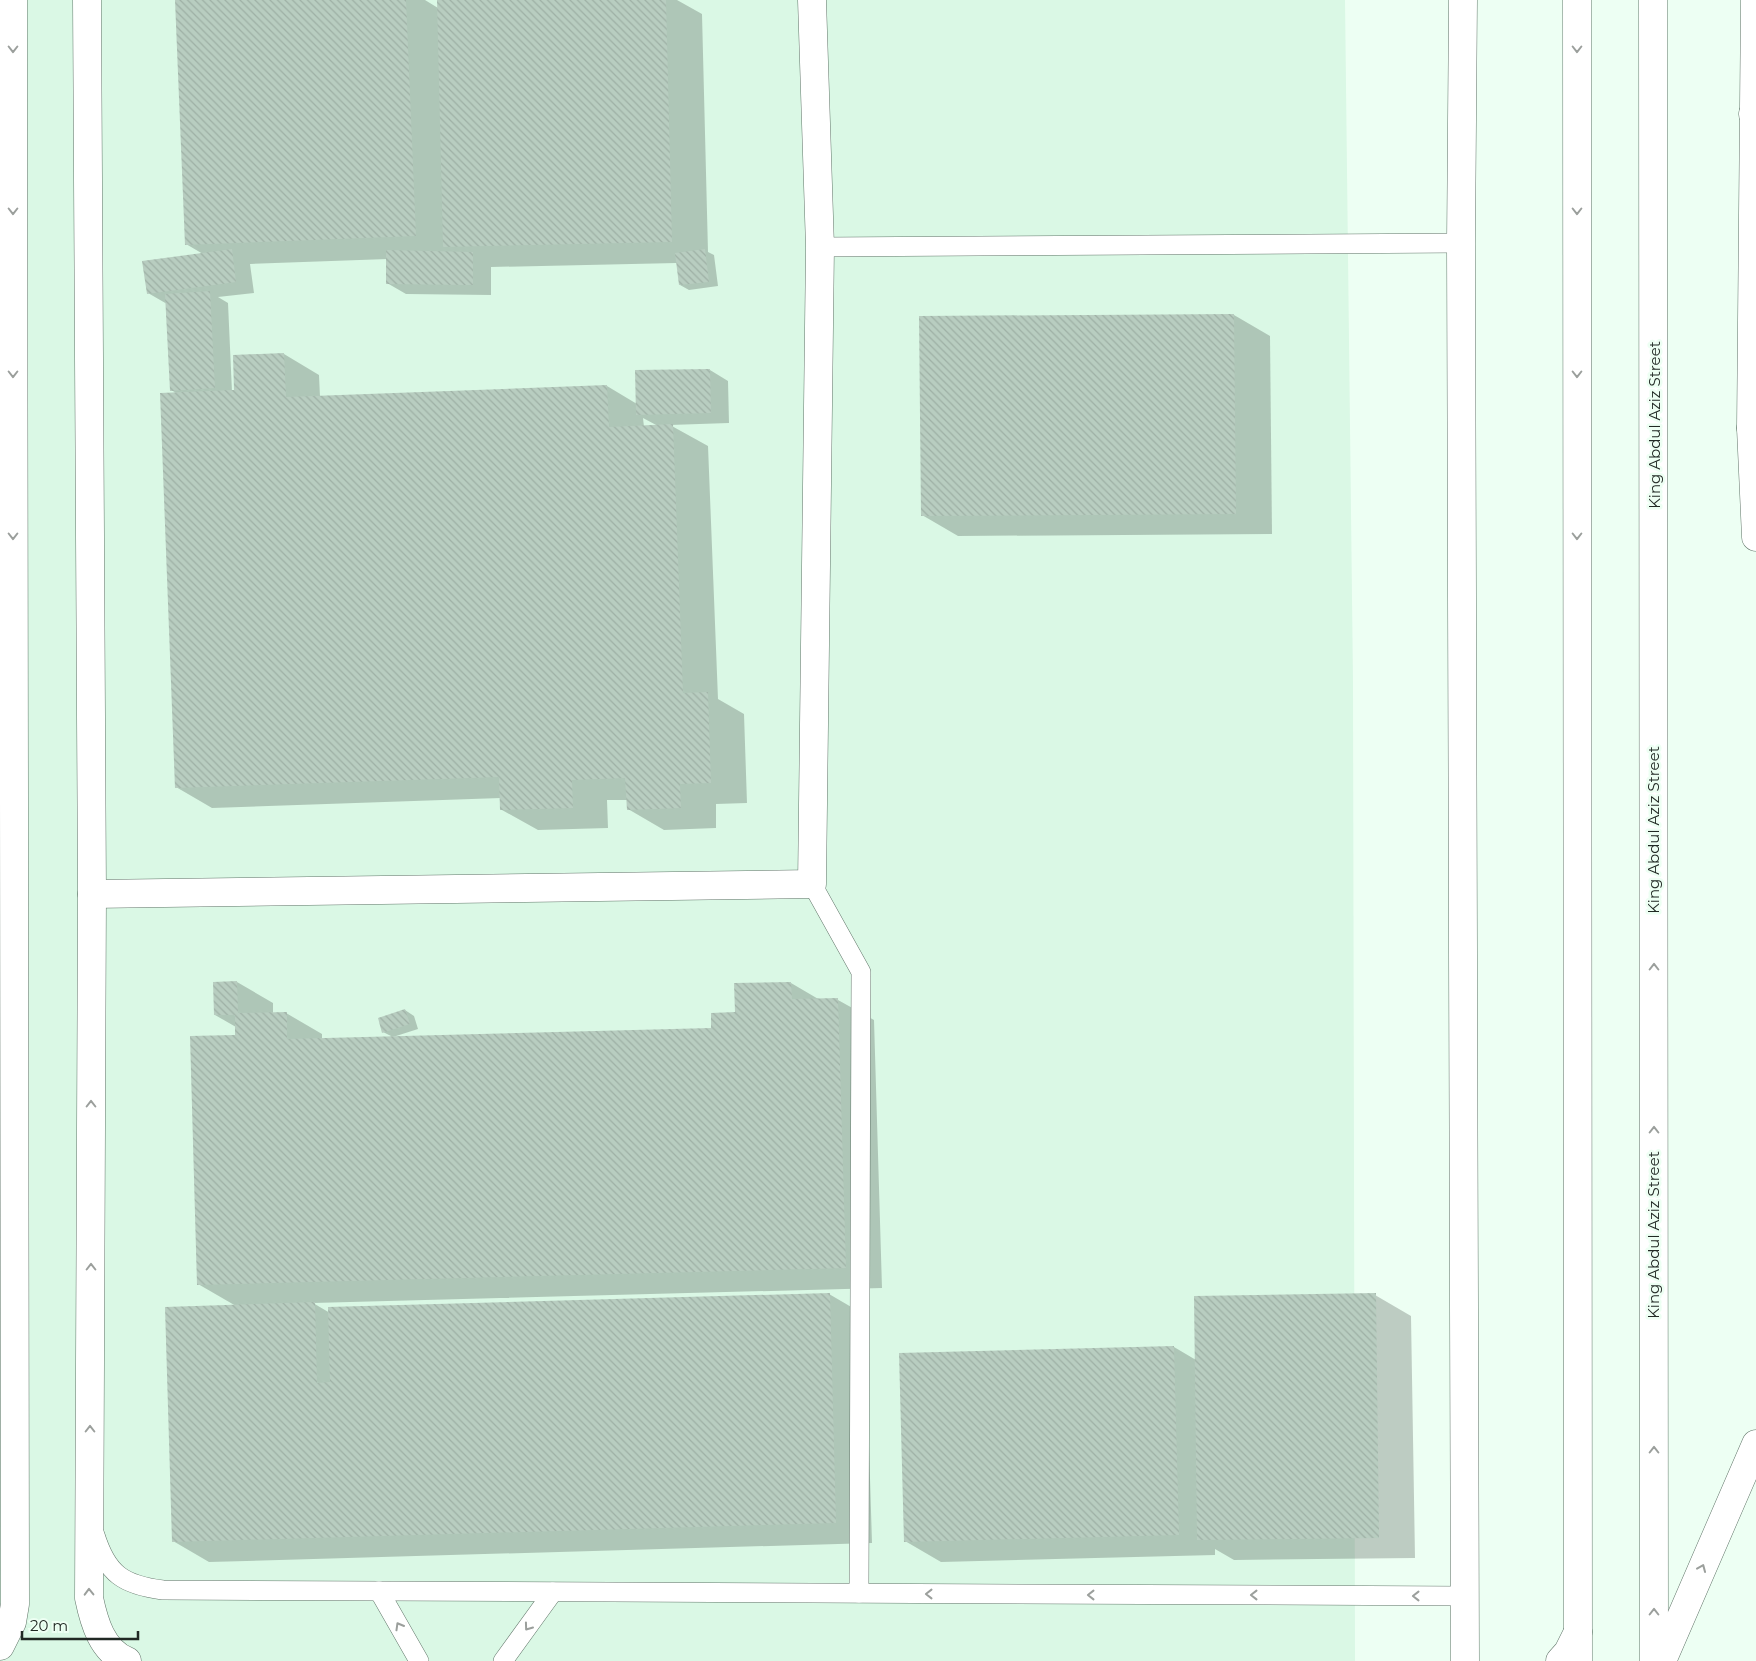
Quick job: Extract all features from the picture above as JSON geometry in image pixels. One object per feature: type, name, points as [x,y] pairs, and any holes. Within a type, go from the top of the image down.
[{"type":"street","points":[[0,1646],[12,1622],[15,1604],[12,0]]},
{"type":"street","points":[[87,0],[92,894],[89,1598],[94,1622],[103,1640],[121,1658],[127,1661]]},
{"type":"street","points":[[92,894],[812,884],[820,247],[812,0]]},
{"type":"street","points":[[1463,0],[1461,243],[1465,1661]]},
{"type":"street","points":[[1577,0],[1578,1661]]},
{"type":"street","name":"King Abdul Aziz Street","points":[[1654,0],[1654,1661]]},
{"type":"street","points":[[1755,0],[1754,422],[1756,537]]},
{"type":"street","points":[[1662,1661],[1756,1444]]},
{"type":"street","points":[[1560,1661],[1568,1652],[1578,1632]]},
{"type":"lane","points":[[820,247],[1461,243]]},
{"type":"lane","points":[[812,884],[861,972],[859,1594]]},
{"type":"lane","points":[[90,1515],[100,1551],[108,1566],[121,1579],[141,1587],[163,1590],[1465,1596]]},
{"type":"lane","points":[[378,1591],[419,1661]]},
{"type":"lane","points":[[503,1661],[553,1592]]},
{"type":"shaded area","points":[[0,0],[1345,0],[1353,682],[1355,1661],[0,1661]]},
{"type":"building","points":[[175,0],[406,0],[416,236],[185,245]]},
{"type":"building","points":[[437,0],[666,0],[672,242],[443,247]]},
{"type":"building","points":[[232,249],[236,282],[147,294],[142,261]]},
{"type":"building","points":[[705,249],[709,282],[679,285],[675,253]]},
{"type":"building","points":[[386,250],[473,252],[473,285],[386,284]]},
{"type":"building","points":[[210,291],[215,388],[170,391],[165,294]]},
{"type":"building","points":[[1234,314],[1236,514],[921,516],[919,316]]},
{"type":"building","points":[[284,353],[286,397],[607,385],[609,427],[673,424],[683,693],[708,692],[711,783],[680,784],[681,808],[627,810],[625,778],[572,780],[573,808],[500,810],[499,777],[175,788],[160,393],[234,390],[233,355]]},
{"type":"building","points":[[710,369],[711,413],[636,415],[635,370]]},
{"type":"building","points":[[237,981],[238,1013],[287,1012],[287,1039],[711,1028],[711,1013],[735,1012],[734,983],[791,982],[792,999],[838,998],[846,1268],[197,1285],[190,1036],[235,1035],[235,1015],[214,1015],[213,982]]},
{"type":"building","points":[[405,1009],[410,1024],[382,1033],[378,1018]]},
{"type":"building","points":[[830,1293],[836,1523],[172,1542],[165,1307],[315,1302],[317,1383],[330,1382],[328,1307]]},
{"type":"building","points":[[1376,1293],[1379,1538],[1197,1540],[1194,1296]]},
{"type":"building","points":[[1174,1346],[1179,1535],[904,1542],[899,1353]]}]
